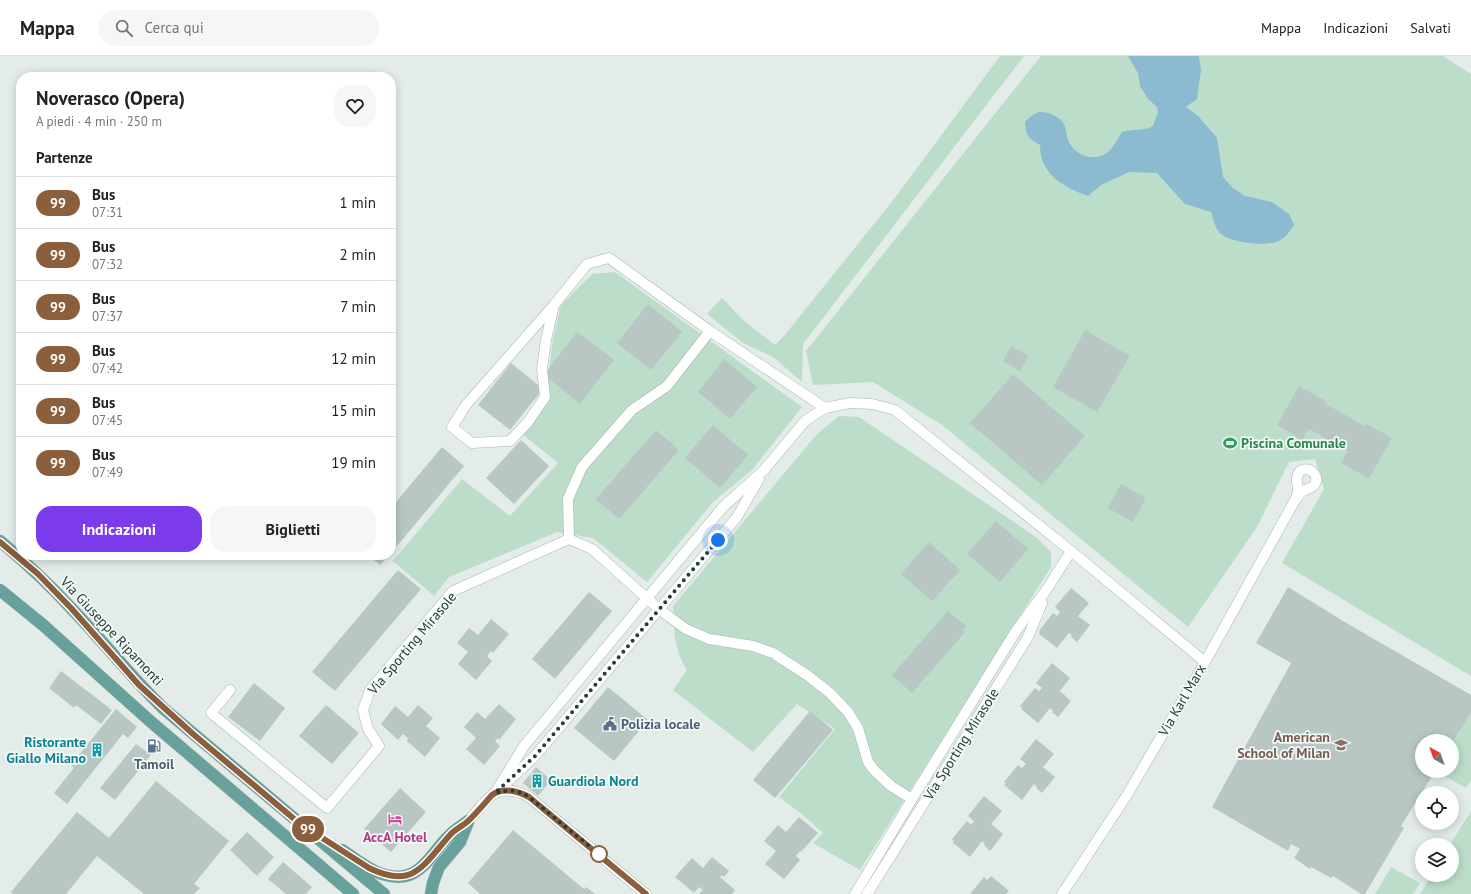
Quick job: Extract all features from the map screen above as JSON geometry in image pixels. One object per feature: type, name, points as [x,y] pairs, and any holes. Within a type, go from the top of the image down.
[{"type":"main road","name":"Via Giuseppe Ripamonti","points":[[0,541],[16,555]]},
{"type":"main road","name":"Via Giuseppe Ripamonti","points":[[22,560],[38,574],[71,608],[139,685],[164,709],[299,823]]},
{"type":"main road","points":[[0,590],[43,626],[126,701],[353,894]]},
{"type":"main road","points":[[299,823],[369,868],[380,873],[393,876],[406,876],[416,871],[429,860],[451,834],[468,821]]},
{"type":"main road","points":[[431,894],[433,883],[439,867],[460,842],[468,821]]},
{"type":"main road","points":[[299,823],[384,894]]},
{"type":"street","points":[[554,305],[546,340],[542,369],[545,397],[528,422],[510,441],[472,443],[452,427],[466,405],[554,305],[587,264],[609,258],[710,331],[825,408]]},
{"type":"street","points":[[568,539],[568,499],[582,467],[632,410],[667,386],[710,331]]},
{"type":"street","points":[[495,793],[524,746],[723,507],[764,470],[805,421],[825,408],[850,403],[872,404],[895,410],[1071,551],[1205,662]]},
{"type":"street","points":[[468,821],[495,793],[535,756],[660,610],[737,517],[764,470]]},
{"type":"street","name":"Via Karl Marx","points":[[1062,894],[1127,795],[1205,662],[1294,502]]},
{"type":"street","name":"Via Sporting Mirasole","points":[[230,690],[211,713],[327,808],[379,746],[368,729],[363,710],[370,690],[453,591],[568,539],[592,550],[660,610],[686,629],[709,639],[754,646],[773,653],[807,675],[830,693],[848,712],[858,728],[868,762],[874,770],[891,786],[912,799]]},
{"type":"street","name":"Via Sporting Mirasole","points":[[855,894],[1016,631],[1047,590],[1071,551]]},
{"type":"street","name":"Via Sporting Mirasole","points":[[867,894],[1028,637],[1047,590]]},
{"type":"street","points":[[495,793],[508,790],[519,791],[529,797],[646,894]]},
{"type":"green space","points":[[1000,56],[1024,56],[803,344],[802,382],[773,357],[743,343],[707,314],[722,298],[743,320],[775,345],[784,336],[894,199]]},
{"type":"green space","points":[[1041,56],[1443,56],[1471,74],[1471,676],[1282,563],[1324,489],[1315,459],[1289,462],[1257,527],[1188,627],[942,425],[873,382],[813,385],[806,351]]},
{"type":"green space","points":[[615,272],[802,407],[752,470],[713,502],[647,582],[593,538],[557,532],[449,577],[434,596],[393,561],[396,560],[396,557],[462,479],[510,516],[558,463],[522,434],[545,406],[553,338],[561,305],[592,274]]},
{"type":"green space","points":[[839,416],[859,417],[1036,537],[1051,552],[1051,567],[860,870],[813,843],[823,833],[803,815],[779,797],[835,729],[797,704],[753,752],[673,690],[687,670],[679,655],[677,647],[674,632],[673,606],[817,434]]},
{"type":"green space","points":[[1471,711],[1471,780],[1466,788],[1448,778],[1459,778],[1459,734],[1457,734]]},
{"type":"green space","points":[[1471,811],[1471,894],[1420,894],[1428,882],[1459,882],[1459,838],[1454,838]]},
{"type":"green space","points":[[1391,867],[1415,880],[1415,882],[1420,883],[1413,894],[1375,894]]},
{"type":"water","points":[[1128,56],[1199,56],[1201,70],[1197,99],[1186,107],[1198,116],[1217,138],[1223,177],[1233,188],[1245,196],[1272,202],[1289,214],[1294,225],[1284,237],[1276,242],[1263,244],[1246,243],[1224,236],[1219,232],[1211,212],[1185,204],[1157,173],[1129,172],[1101,185],[1088,196],[1062,184],[1049,172],[1041,155],[1040,145],[1028,136],[1026,131],[1025,122],[1036,113],[1046,112],[1060,119],[1066,129],[1069,142],[1074,149],[1078,153],[1089,157],[1105,154],[1110,150],[1122,132],[1146,129],[1153,126],[1158,112],[1157,107],[1148,99],[1140,86],[1138,73]]},
{"type":"building","points":[[648,304],[682,332],[651,370],[617,343]]},
{"type":"building","points":[[1085,330],[1130,356],[1097,412],[1053,387]]},
{"type":"building","points":[[577,332],[614,360],[580,404],[544,375]]},
{"type":"building","points":[[1011,346],[1029,356],[1020,371],[1003,361]]},
{"type":"building","points":[[724,359],[757,387],[730,419],[698,392]]},
{"type":"building","points":[[511,363],[543,389],[510,430],[478,405]]},
{"type":"building","points":[[1013,374],[1085,436],[1042,485],[970,423]]},
{"type":"building","points":[[1299,386],[1326,401],[1324,403],[1365,426],[1367,424],[1392,438],[1369,478],[1341,463],[1348,451],[1309,429],[1302,440],[1277,425]]},
{"type":"building","points":[[713,425],[748,455],[720,488],[685,458]]},
{"type":"building","points":[[656,430],[679,450],[619,519],[596,499]]},
{"type":"building","points":[[521,440],[549,466],[514,504],[486,478]]},
{"type":"building","points":[[442,447],[464,466],[396,547],[396,502]]},
{"type":"building","points":[[1121,484],[1146,498],[1133,522],[1108,508]]},
{"type":"building","points":[[996,521],[1028,549],[1000,582],[967,554]]},
{"type":"building","points":[[929,542],[960,570],[932,601],[901,574]]},
{"type":"building","points":[[374,560],[384,560],[380,565]]},
{"type":"building","points":[[398,570],[421,589],[335,691],[312,672]]},
{"type":"building","points":[[1288,587],[1348,624],[1471,695],[1471,712],[1458,734],[1415,734],[1415,778],[1431,778],[1426,786],[1415,786],[1415,803],[1401,826],[1404,828],[1365,894],[1361,894],[1333,876],[1331,878],[1311,867],[1310,869],[1294,858],[1300,849],[1291,844],[1288,851],[1212,807],[1291,663],[1256,643]]},
{"type":"building","points":[[1071,588],[1089,603],[1078,616],[1090,625],[1077,642],[1069,633],[1057,648],[1039,634],[1039,631],[1053,613],[1057,616],[1060,612],[1055,607]]},
{"type":"building","points":[[589,592],[612,611],[555,679],[532,659]]},
{"type":"building","points":[[948,611],[966,626],[963,630],[965,632],[912,693],[892,675]]},
{"type":"building","points":[[491,619],[509,634],[493,653],[491,651],[487,656],[492,661],[476,680],[458,664],[468,652],[457,643],[469,628],[478,635]]},
{"type":"building","points":[[1052,663],[1070,678],[1060,691],[1071,701],[1058,717],[1050,708],[1038,723],[1021,709],[1022,708],[1020,706],[1035,688],[1039,691],[1042,688],[1036,683]]},
{"type":"building","points":[[61,671],[112,710],[101,724],[76,705],[74,708],[49,688]]},
{"type":"building","points":[[254,683],[285,708],[260,741],[228,717]]},
{"type":"building","points":[[608,687],[648,720],[614,761],[574,728]]},
{"type":"building","points":[[499,704],[516,719],[499,740],[498,738],[495,741],[500,746],[484,765],[466,749],[476,738],[464,727],[477,712],[485,719]]},
{"type":"building","points":[[326,705],[359,733],[332,764],[299,736]]},
{"type":"building","points":[[418,705],[433,718],[426,726],[440,738],[425,757],[407,741],[408,738],[403,734],[398,740],[381,724],[395,706],[408,717]]},
{"type":"building","name":"Ristorante Giallo Milano","points":[[116,709],[137,727],[128,738],[123,734],[67,804],[54,793],[74,768],[71,765]]},
{"type":"building","points":[[810,711],[833,730],[775,798],[753,780]]},
{"type":"building","points":[[1036,739],[1054,754],[1043,767],[1055,777],[1042,793],[1034,784],[1022,800],[1004,785],[1006,784],[1004,782],[1018,765],[1022,768],[1026,764],[1020,759]]},
{"type":"building","points":[[136,744],[151,755],[115,800],[100,788]]},
{"type":"building","name":"Guardiola Nord","points":[[536,767],[551,780],[538,796],[523,783]]},
{"type":"building","points":[[156,781],[229,841],[194,884],[200,888],[194,894],[144,894],[97,856],[66,894],[13,894],[11,892],[77,812],[109,838]]},
{"type":"building","points":[[400,788],[426,812],[391,852],[364,829]]},
{"type":"building","points":[[984,796],[1002,811],[991,824],[1003,834],[990,851],[982,841],[970,857],[952,842],[954,841],[952,839],[967,821],[971,825],[974,821],[968,816]]},
{"type":"building","points":[[799,817],[818,833],[796,856],[800,860],[784,879],[765,864],[776,851],[764,841],[778,825],[786,832]]},
{"type":"building","points":[[513,830],[584,889],[586,887],[595,894],[480,894],[468,883]]},
{"type":"building","points":[[247,832],[274,857],[257,876],[230,850]]},
{"type":"building","points":[[712,857],[729,871],[724,877],[722,875],[720,877],[735,890],[732,894],[699,894],[703,890],[699,887],[694,893],[675,877],[692,858],[703,868]]},
{"type":"building","points":[[283,862],[312,887],[306,894],[286,894],[268,879]]},
{"type":"building","points":[[991,876],[1009,891],[1006,894],[970,894],[984,877],[987,880]]},
{"type":"bus line","name":"99","points":[[0,542],[16,556]]},
{"type":"bus line","name":"99","points":[[21,560],[38,574],[71,608],[139,685],[164,709],[299,823],[369,868],[380,873],[393,876],[406,876],[416,871],[429,860],[451,834],[468,821],[492,795],[508,790],[519,791],[529,797],[646,894]]},
{"type":"place","name":"Piscina Comunale","points":[[1230,443]]},
{"type":"place","name":"Polizia locale","points":[[610,724]]},
{"type":"place","name":"American School of Milan","points":[[1341,745]]},
{"type":"place","name":"Tamoil","points":[[154,746]]},
{"type":"place","name":"Ristorante Giallo Milano","points":[[97,750]]},
{"type":"place","name":"Guardiola Nord","points":[[537,781]]},
{"type":"place","name":"AccA Hotel","points":[[395,819]]},
{"type":"route","points":[[599,854],[529,797],[519,791],[508,790],[495,793],[535,756],[718,540]]}]
